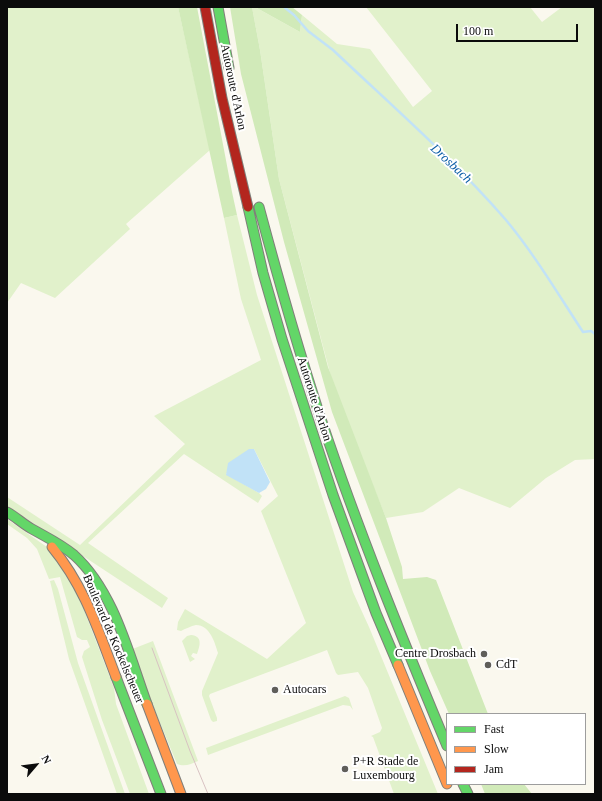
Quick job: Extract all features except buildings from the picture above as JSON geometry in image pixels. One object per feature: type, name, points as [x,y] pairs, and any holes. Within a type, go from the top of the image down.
[{"type":"main road","name":"Autoroute d'Arlon","points":[[205,7],[222,98],[242,187],[263,273],[286,353],[333,495],[376,613],[446,782]]},
{"type":"main road","name":"Autoroute d'Arlon","points":[[218,7],[232,80]]},
{"type":"main road","name":"Autoroute d'Arlon","points":[[258,198],[281,289],[343,483],[394,617],[446,744]]},
{"type":"main road","points":[[7,512],[32,529]]},
{"type":"main road","name":"Boulevard de Kockelscheuer","points":[[32,529],[64,560],[87,603],[102,638],[161,794]]},
{"type":"main road","name":"Boulevard de Kockelscheuer","points":[[32,529],[52,539],[66,549],[89,571],[99,585],[108,602],[126,646],[181,794]]},
{"type":"main road","points":[[464,785],[468,794]]},
{"type":"green space","points":[[7,7],[178,7],[210,150],[126,224],[130,229],[55,298],[21,283],[7,303]]},
{"type":"green space","points":[[178,7],[197,7],[237,215],[224,218]]},
{"type":"green space","points":[[230,7],[252,7],[260,50],[279,179],[328,367],[386,518],[402,567],[403,579],[427,577],[436,580],[488,713],[449,713],[430,671],[332,412],[284,242],[241,74]]},
{"type":"green space","points":[[252,7],[255,7],[300,32],[302,15],[337,44],[370,49],[413,107],[432,91],[366,7],[530,7],[542,22],[562,7],[595,7],[595,459],[575,460],[546,478],[510,508],[459,488],[423,512],[386,518],[335,392],[279,179],[260,50]]},
{"type":"green space","points":[[255,7],[292,7],[302,15],[300,32]]},
{"type":"green space","points":[[237,215],[257,295],[353,592],[438,794],[394,794],[373,737],[371,736],[380,732],[382,728],[368,688],[358,672],[338,675],[327,650],[210,694],[209,696],[217,721],[213,722],[211,720],[202,691],[218,653],[211,635],[205,628],[196,625],[181,631],[177,630],[178,622],[185,609],[267,659],[306,623],[261,511],[278,496],[254,449],[226,474],[259,493],[262,496],[258,503],[184,454],[88,543],[168,598],[162,608],[7,506],[7,497],[80,545],[185,444],[154,416],[261,360],[241,299],[224,218]]},
{"type":"green space","points":[[7,519],[54,552],[73,581],[114,688],[116,704],[149,794],[130,794],[102,720],[82,657],[84,651],[90,647],[87,640],[82,640],[77,637],[60,577],[49,579],[37,549],[27,538],[7,524]]},
{"type":"green space","points":[[54,580],[58,589],[78,663],[125,794],[117,794],[69,659],[50,581]]},
{"type":"green space","points":[[191,635],[199,639],[200,645],[197,654],[193,653],[191,656],[195,659],[190,662],[182,641],[187,636]]},
{"type":"green space","points":[[153,641],[198,761],[190,764],[177,764],[130,650]]},
{"type":"green space","points":[[345,696],[349,698],[353,710],[350,706],[343,705],[208,755],[206,748]]},
{"type":"green space","points":[[481,785],[525,785],[532,794],[485,794]]},
{"type":"water","points":[[249,449],[254,449],[270,482],[266,489],[259,493],[226,475],[228,463]]},
{"type":"waterway","name":"Drosbach","points":[[284,7],[294,15],[308,31],[333,50],[465,175],[486,197],[527,247],[583,332],[591,331],[595,334]]},
{"type":"tram line","points":[[152,648],[190,751],[208,794]]},
{"type":"traffic: fast","points":[[218,7],[229,68]]},
{"type":"traffic: fast","points":[[248,207],[263,273],[282,339],[333,495],[376,613],[398,665]]},
{"type":"traffic: fast","points":[[259,207],[296,340],[335,460],[381,584],[446,744]]},
{"type":"traffic: fast","points":[[7,512],[69,551],[88,570],[100,587],[119,625],[147,704]]},
{"type":"traffic: fast","points":[[116,677],[161,794]]},
{"type":"traffic: fast","points":[[464,785],[468,794]]},
{"type":"traffic: slow","points":[[52,547],[73,578],[90,609],[116,677]]},
{"type":"traffic: slow","points":[[398,665],[446,782]]},
{"type":"traffic: slow","points":[[147,704],[181,794]]},
{"type":"traffic: jam","points":[[205,7],[222,98],[248,207]]},
{"type":"place","name":"Centre Drosbach","points":[[484,654]]},
{"type":"place","name":"CdT","points":[[488,665]]},
{"type":"place","name":"Autocars","points":[[275,690]]},
{"type":"place","name":"P+R Stade de Luxembourg","points":[[345,769]]}]
